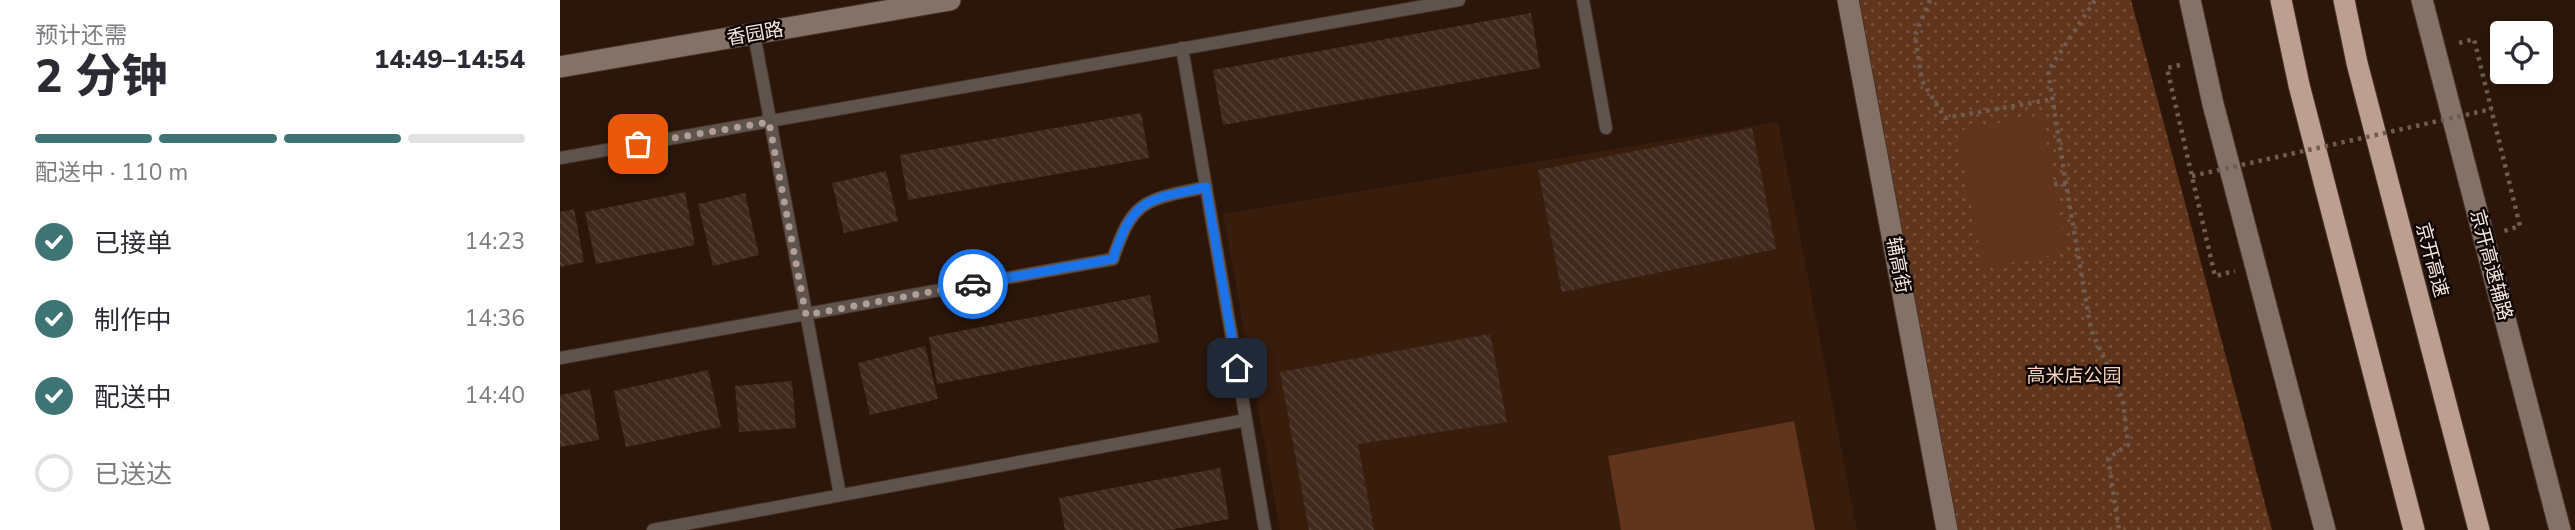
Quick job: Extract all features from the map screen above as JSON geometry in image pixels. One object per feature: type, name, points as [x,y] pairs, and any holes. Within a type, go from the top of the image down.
[{"type":"highway","points":[[2281,0],[2299,85],[2414,530]]},
{"type":"highway","name":"京开高速","points":[[2344,0],[2357,63],[2479,530]]},
{"type":"main road","name":"香园路","points":[[560,67],[950,0]]},
{"type":"main road","name":"辅高街","points":[[1848,0],[1947,530]]},
{"type":"main road","points":[[2190,0],[2213,104],[2325,530]]},
{"type":"main road","name":"京开高速辅路","points":[[2421,0],[2560,530]]},
{"type":"lane","points":[[560,158],[1459,0]]},
{"type":"lane","points":[[1583,0],[1606,128]]},
{"type":"lane","points":[[754,34],[840,495]]},
{"type":"lane","points":[[1182,48],[1265,530]]},
{"type":"lane","points":[[560,358],[1113,259],[1124,227],[1149,200],[1206,187]]},
{"type":"lane","points":[[653,530],[1246,420]]},
{"type":"path","points":[[1930,0],[1915,35],[1922,81],[1945,118],[2054,99]]},
{"type":"path","points":[[2095,0],[2048,71],[2066,184],[2077,230],[2091,330],[2123,400],[2128,445],[2108,458],[2119,530]]},
{"type":"path","points":[[2474,39],[2520,226]]},
{"type":"path","points":[[2166,68],[2215,276]]},
{"type":"path","points":[[2192,176],[2491,109]]},
{"type":"path","points":[[2054,184],[2066,184]]},
{"type":"shaded area","points":[[1778,122],[1857,530],[1280,530],[1223,214]]},
{"type":"green space","name":"高米店公园","points":[[1848,0],[2131,0],[2272,530],[1947,530]]},
{"type":"green space","points":[[2041,115],[2067,252],[1983,268],[1957,131]]},
{"type":"green space","points":[[1794,421],[1815,530],[1621,530],[1608,456]]},
{"type":"building","points":[[1531,13],[1540,68],[1223,125],[1213,70]]},
{"type":"building","points":[[1141,113],[1149,158],[908,200],[900,155]]},
{"type":"building","points":[[1752,128],[1776,249],[1562,292],[1538,170]]},
{"type":"building","points":[[886,171],[898,221],[844,233],[832,183]]},
{"type":"building","points":[[685,192],[695,245],[596,264],[585,212]]},
{"type":"building","points":[[745,193],[759,255],[713,266],[698,204]]},
{"type":"building","points":[[574,209],[584,262],[560,267],[560,212]]},
{"type":"building","points":[[1150,295],[1159,342],[937,384],[929,337]]},
{"type":"building","points":[[1490,334],[1507,422],[1358,444],[1374,530],[1309,530],[1280,372]]},
{"type":"building","points":[[925,346],[938,399],[870,415],[858,363]]},
{"type":"building","points":[[708,370],[721,427],[626,447],[614,391]]},
{"type":"building","points":[[792,381],[796,428],[739,432],[735,386]]},
{"type":"building","points":[[590,389],[599,440],[560,447],[560,395]]},
{"type":"building","points":[[1220,468],[1229,519],[1169,530],[1065,530],[1059,498]]},
{"type":"way so far","points":[[638,144],[769,122],[806,315],[973,284]]},
{"type":"route","points":[[973,284],[1113,259],[1124,227],[1149,200],[1206,187],[1237,368]]}]
